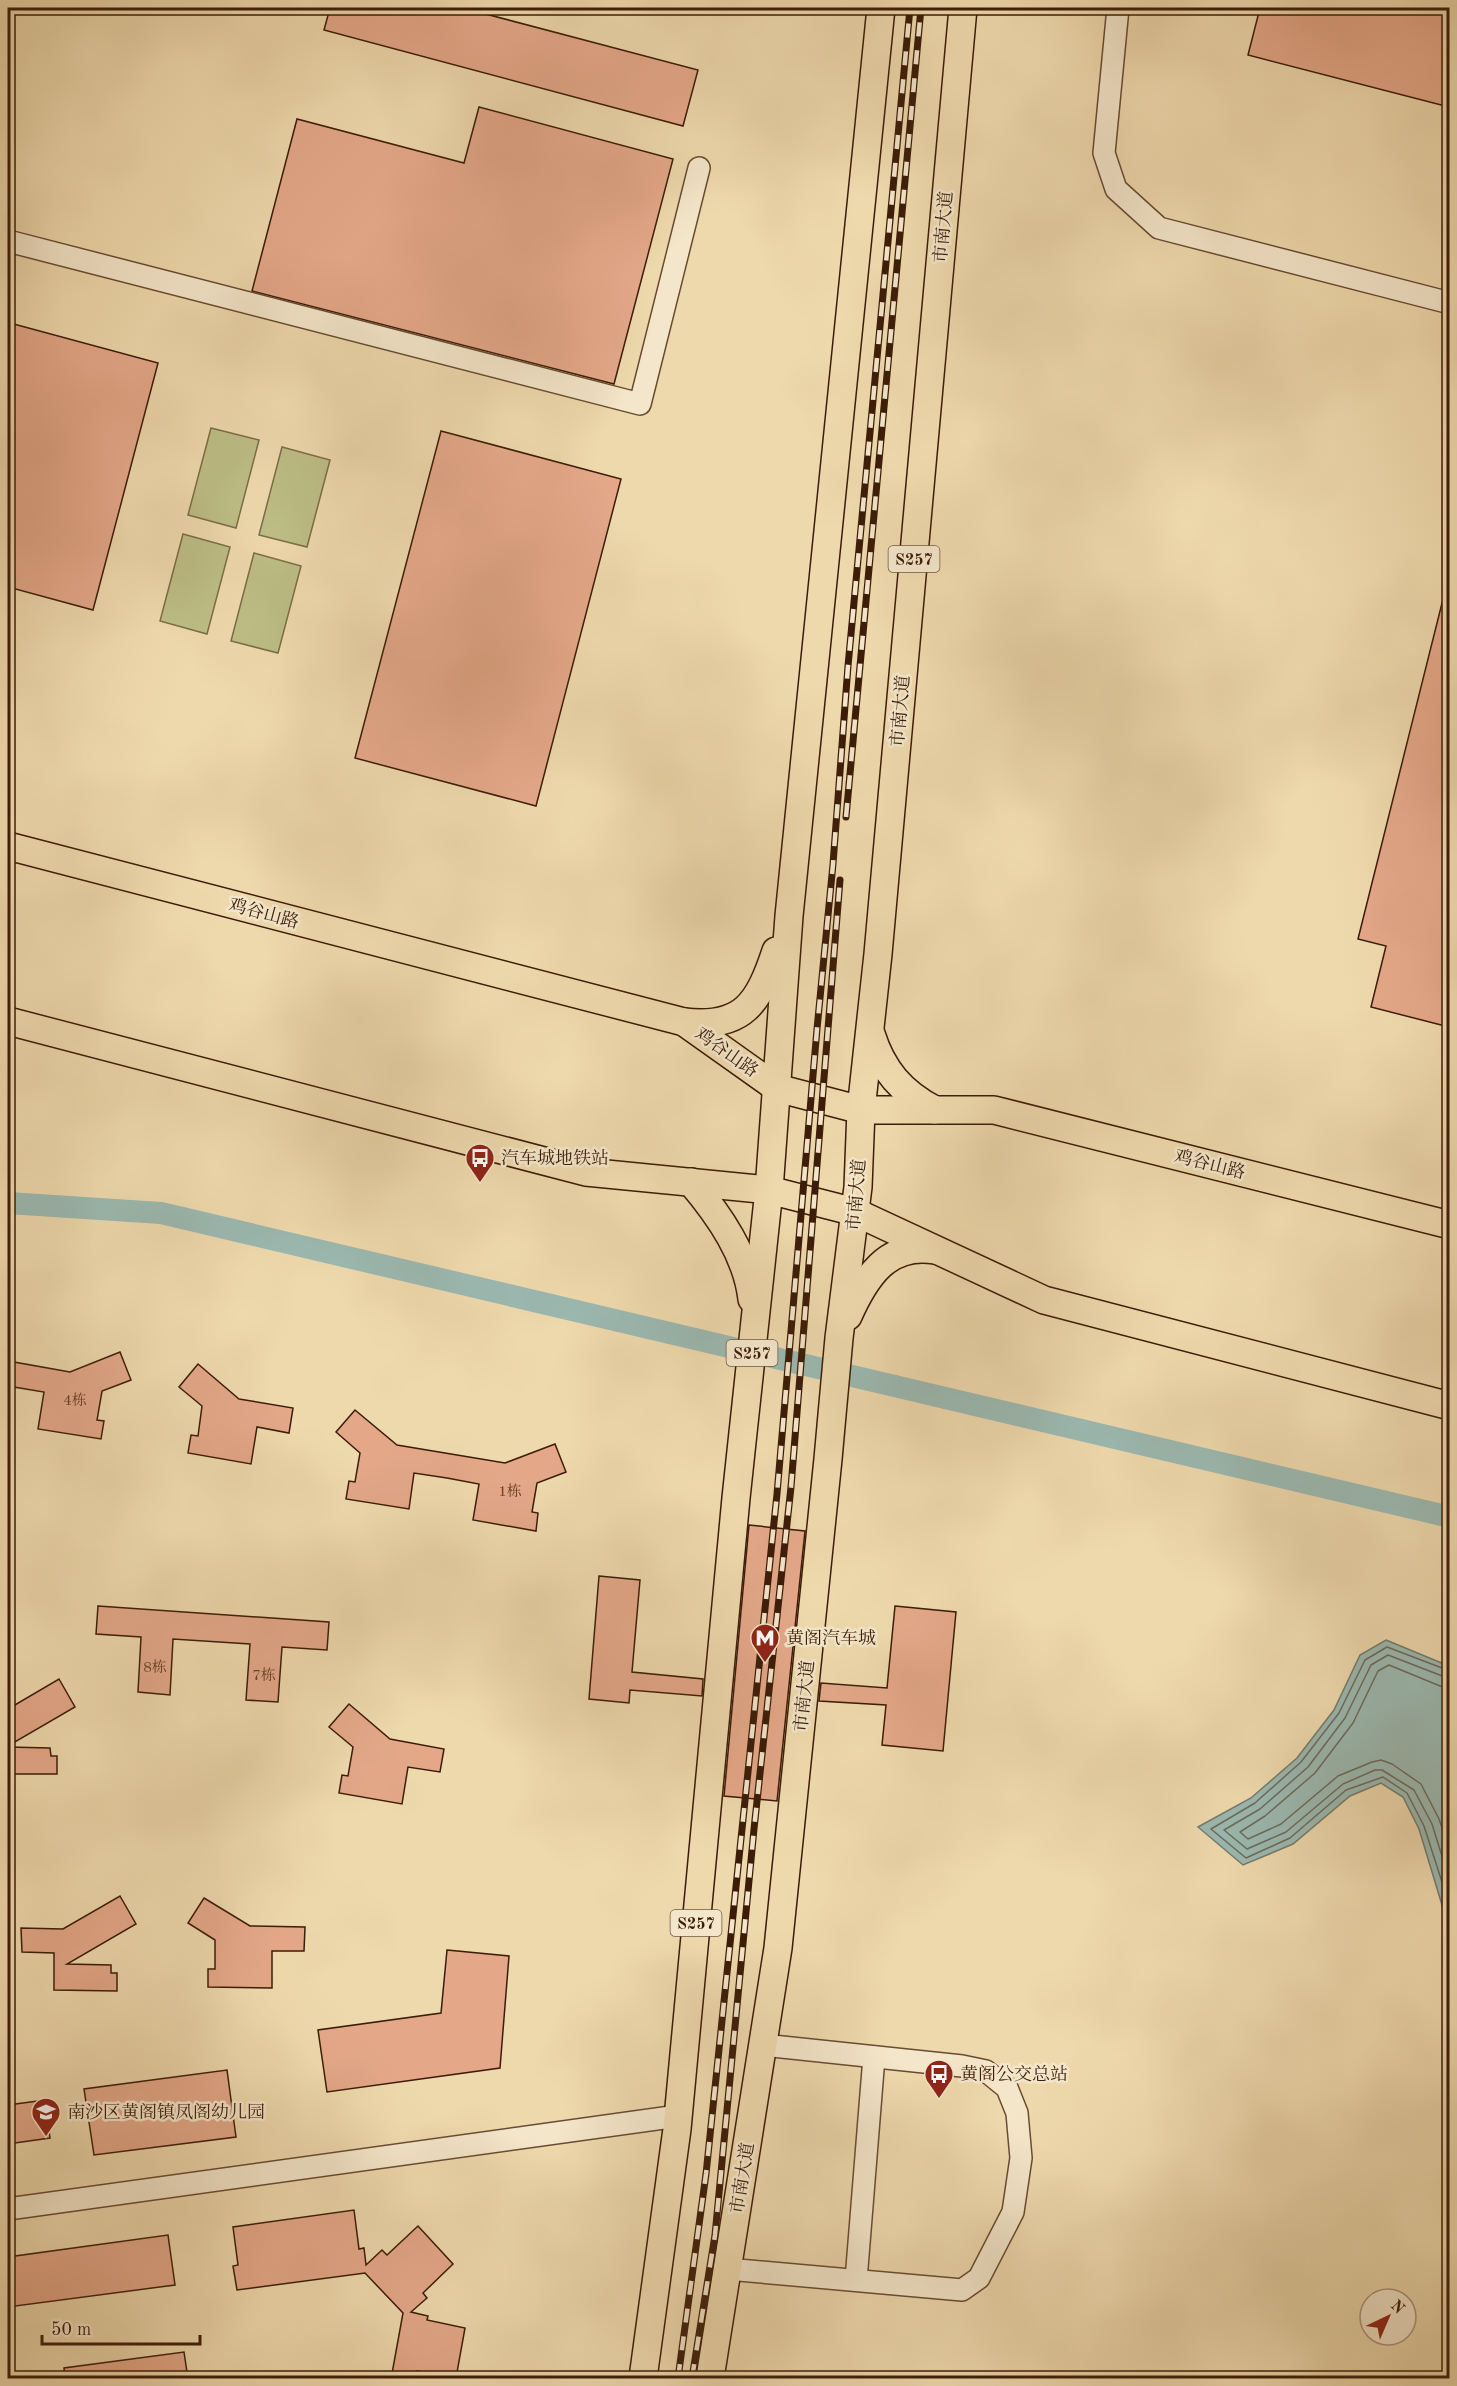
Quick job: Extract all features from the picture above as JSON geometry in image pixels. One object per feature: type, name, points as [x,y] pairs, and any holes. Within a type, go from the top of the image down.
[{"type":"main road","name":"S257","points":[[643,2379],[678,2116],[769,1190],[789,916],[881,8]]},
{"type":"main road","name":"市南大道","points":[[710,2379],[778,1948],[839,1338],[855,1212],[861,1110],[963,8]]},
{"type":"main road","name":"鸡谷山路","points":[[8,846],[684,1022],[777,1088],[861,1110],[994,1110],[1449,1225]]},
{"type":"main road","points":[[684,1022],[702,1024],[722,1021],[739,1014],[753,1002],[764,986],[789,916]]},
{"type":"main road","points":[[8,1021],[586,1172],[769,1190],[855,1212],[1044,1300],[1449,1406]]},
{"type":"main road","points":[[870,1031],[876,1052],[886,1070],[900,1087],[916,1100],[935,1110]]},
{"type":"main road","points":[[691,1182],[711,1205],[745,1270],[751,1291],[755,1323]]},
{"type":"main road","points":[[839,1338],[858,1294],[884,1261],[900,1252],[916,1248],[934,1250],[950,1257]]},
{"type":"street","points":[[1118,8],[1104,153],[1116,189],[1132,204],[1159,228],[1449,303]]},
{"type":"street","points":[[8,241],[640,404],[699,168]]},
{"type":"street","points":[[727,2269],[962,2290],[979,2278],[1013,2212],[1021,2158],[1017,2113],[1007,2088],[986,2071],[962,2066],[763,2045]]},
{"type":"street","points":[[856,2280],[874,2057]]},
{"type":"street","points":[[8,2209],[678,2116]]},
{"type":"green space","points":[[211,428],[259,440],[236,528],[188,515]]},
{"type":"green space","points":[[282,447],[330,460],[307,547],[259,535]]},
{"type":"green space","points":[[183,534],[230,547],[207,634],[160,621]]},
{"type":"green space","points":[[254,553],[301,566],[278,653],[231,641]]},
{"type":"water","points":[[1386,1640],[1449,1666],[1449,1928],[1419,1829],[1403,1797],[1381,1783],[1350,1796],[1293,1844],[1243,1865],[1198,1827],[1251,1798],[1297,1758],[1334,1710],[1360,1655]]},
{"type":"building","points":[[330,8],[463,8],[698,70],[683,126],[324,30]]},
{"type":"building","points":[[1260,8],[1449,8],[1449,107],[1248,55]]},
{"type":"building","points":[[479,107],[673,159],[614,384],[252,291],[297,119],[464,163]]},
{"type":"building","points":[[10,323],[158,363],[93,610],[8,587],[8,334]]},
{"type":"building","points":[[441,431],[621,479],[536,806],[355,758]]},
{"type":"building","points":[[1443,599],[1449,600],[1449,1027],[1371,1007],[1386,946],[1358,939]]},
{"type":"building","points":[[120,1352],[131,1380],[102,1391],[97,1420],[104,1421],[101,1439],[38,1429],[44,1392],[8,1386],[8,1361],[70,1372]]},
{"type":"building","points":[[198,1364],[239,1399],[293,1408],[289,1433],[257,1427],[251,1464],[188,1453],[191,1435],[198,1436],[202,1406],[179,1387]]},
{"type":"building","points":[[355,1410],[397,1445],[505,1463],[555,1444],[566,1472],[537,1483],[532,1512],[538,1513],[536,1531],[473,1520],[479,1484],[447,1478],[414,1473],[409,1509],[346,1499],[349,1481],[355,1482],[360,1453],[336,1432]]},
{"type":"building","points":[[749,1525],[805,1531],[777,1801],[724,1796]]},
{"type":"building","points":[[599,1576],[640,1580],[632,1672],[703,1679],[702,1696],[630,1690],[629,1703],[589,1699]]},
{"type":"building","points":[[98,1606],[329,1622],[327,1650],[282,1647],[278,1702],[246,1700],[250,1644],[173,1639],[170,1695],[138,1692],[141,1637],[96,1634]]},
{"type":"building","points":[[895,1606],[956,1612],[943,1751],[882,1745],[886,1705],[819,1701],[821,1683],[887,1688]]},
{"type":"building","points":[[59,1679],[75,1707],[8,1746],[8,1709]]},
{"type":"building","points":[[349,1704],[390,1739],[444,1749],[440,1772],[408,1767],[402,1804],[339,1793],[342,1775],[348,1776],[353,1747],[329,1727]]},
{"type":"building","points":[[8,1747],[50,1748],[51,1756],[57,1756],[57,1774],[8,1774]]},
{"type":"building","points":[[120,1896],[136,1924],[67,1964],[111,1965],[111,1973],[117,1973],[117,1991],[54,1990],[54,1953],[22,1952],[21,1928],[63,1929]]},
{"type":"building","points":[[204,1898],[250,1926],[305,1927],[304,1951],[272,1951],[272,1988],[208,1987],[208,1969],[215,1969],[215,1940],[188,1923]]},
{"type":"building","points":[[447,1950],[509,1956],[500,2068],[327,2092],[318,2030],[441,2013]]},
{"type":"building","points":[[227,2070],[236,2137],[94,2155],[84,2089]]},
{"type":"building","points":[[45,2100],[50,2138],[8,2144],[8,2105]]},
{"type":"building","points":[[354,2210],[359,2249],[364,2248],[366,2265],[382,2250],[387,2255],[418,2226],[453,2264],[423,2293],[427,2298],[411,2312],[428,2316],[427,2320],[465,2328],[456,2378],[417,2371],[416,2379],[391,2379],[403,2313],[365,2273],[237,2290],[233,2266],[238,2265],[233,2227]]},
{"type":"building","points":[[168,2235],[175,2285],[8,2307],[8,2257]]},
{"type":"building","points":[[184,2352],[188,2379],[65,2379],[64,2368]]},
{"type":"waterway","points":[[8,1203],[161,1213],[1450,1517]]},
{"type":"railway","points":[[678,2378],[706,2174],[777,1494],[833,864],[848,666],[910,8]]},
{"type":"railway","points":[[846,817],[921,8]]},
{"type":"railway","points":[[692,2378],[715,2235],[754,1829],[791,1487],[840,880]]},
{"type":"place","name":"汽车城地铁站","points":[[480,1184]]},
{"type":"place","name":"黄阁汽车城","points":[[765,1664]]},
{"type":"place","name":"黄阁公交总站","points":[[939,2100]]},
{"type":"place","name":"南沙区黄阁镇凤阁幼儿园","points":[[46,2138]]}]
